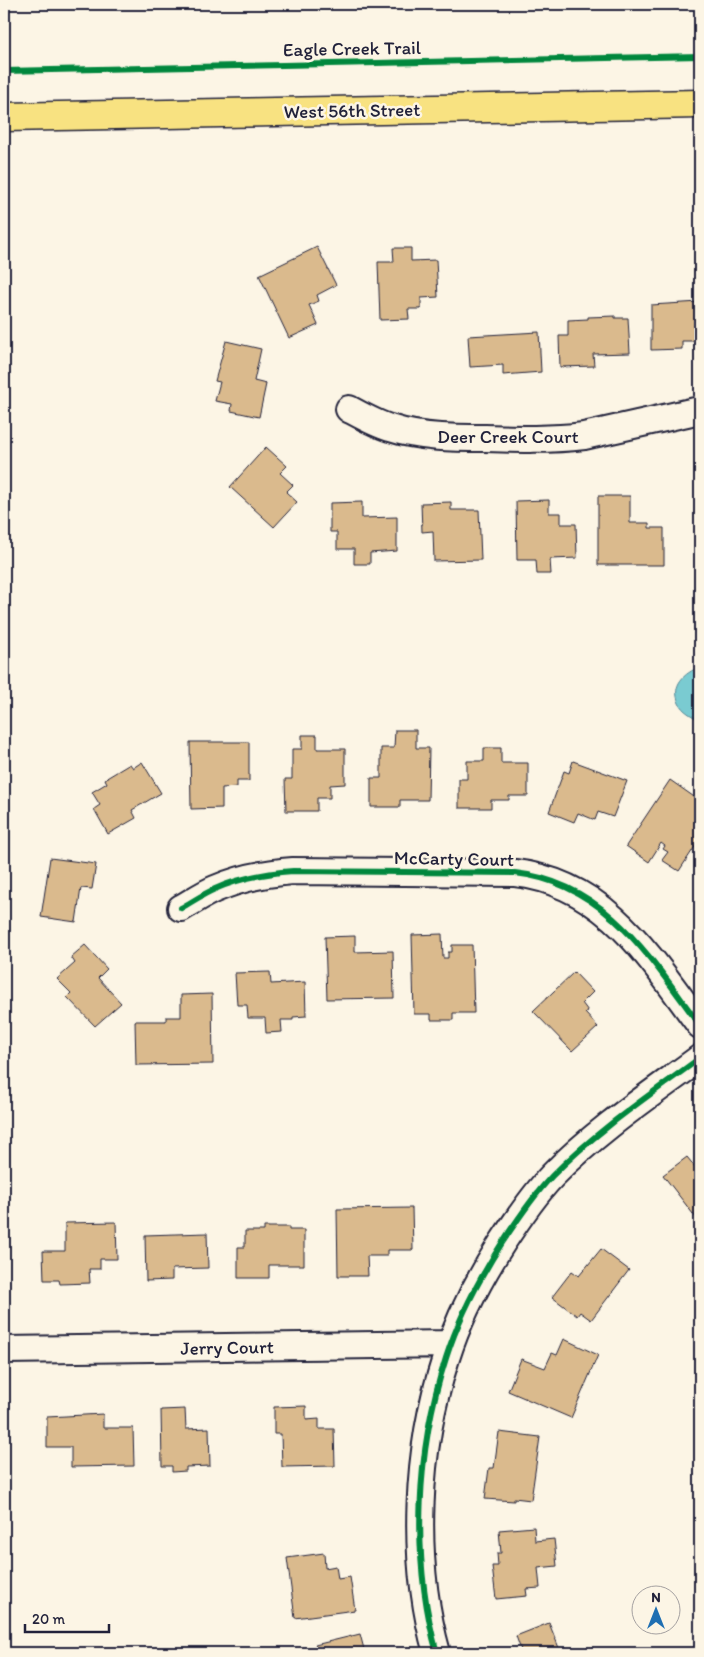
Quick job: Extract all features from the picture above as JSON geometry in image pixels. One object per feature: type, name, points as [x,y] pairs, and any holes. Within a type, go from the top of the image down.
[{"type":"main road","name":"West 56th Street","points":[[4,117],[700,104]]},
{"type":"street","name":"Deer Creek Court","points":[[349,409],[389,428],[417,435],[443,438],[506,439],[584,436],[700,410]]},
{"type":"street","name":"McCarty Court","points":[[181,908],[214,889],[248,878],[282,872],[514,872],[538,876],[573,890],[594,902],[615,918],[638,943],[700,1025]]},
{"type":"street","points":[[437,1653],[422,1582],[421,1520],[424,1464],[428,1436],[436,1394],[450,1344],[482,1275],[514,1224],[544,1186],[565,1164],[615,1121],[700,1058]]},
{"type":"street","name":"Jerry Court","points":[[4,1350],[450,1344]]},
{"type":"water","points":[[700,667],[700,721],[680,706],[677,691],[680,680]]},
{"type":"building","points":[[317,247],[336,285],[317,295],[319,301],[309,305],[318,325],[289,338],[259,275]]},
{"type":"building","points":[[393,248],[411,248],[411,261],[436,260],[438,297],[421,298],[421,309],[408,309],[409,319],[380,320],[378,262],[394,262]]},
{"type":"building","points":[[700,302],[700,341],[682,341],[682,349],[651,350],[651,305]]},
{"type":"building","points":[[615,316],[615,318],[628,318],[630,353],[593,354],[594,366],[560,367],[559,336],[568,336],[568,320]]},
{"type":"building","points":[[539,332],[541,372],[503,375],[503,365],[470,367],[468,336]]},
{"type":"building","points":[[226,341],[261,349],[254,381],[266,384],[259,417],[231,411],[232,404],[215,401],[220,382],[215,381]]},
{"type":"building","points":[[266,447],[287,466],[280,473],[293,485],[286,492],[297,502],[274,527],[230,487]]},
{"type":"building","points":[[598,496],[630,496],[630,523],[649,523],[649,528],[664,528],[664,565],[598,565]]},
{"type":"building","points":[[549,500],[549,513],[561,513],[561,524],[576,524],[577,558],[550,559],[551,574],[537,574],[536,560],[517,560],[516,501]]},
{"type":"building","points":[[362,502],[362,518],[397,517],[397,551],[370,553],[370,564],[354,564],[354,549],[337,549],[337,532],[330,532],[330,503]]},
{"type":"building","points":[[451,502],[451,510],[479,510],[481,560],[434,561],[433,531],[422,532],[421,503]]},
{"type":"building","points":[[395,730],[416,730],[416,748],[429,748],[428,800],[400,800],[400,807],[371,807],[371,778],[381,778],[381,748],[394,748]]},
{"type":"building","points":[[302,735],[317,735],[317,749],[345,749],[345,784],[330,785],[330,798],[317,798],[317,811],[286,811],[285,779],[292,779],[292,749],[302,749]]},
{"type":"building","points":[[190,742],[249,742],[249,781],[237,781],[237,787],[222,788],[222,808],[191,809]]},
{"type":"building","points":[[484,748],[501,748],[501,763],[528,763],[528,796],[509,796],[509,800],[491,800],[491,808],[459,808],[459,779],[467,779],[467,761],[484,761]]},
{"type":"building","points":[[573,761],[627,781],[613,817],[598,812],[595,820],[578,813],[574,822],[549,812],[564,771],[569,773]]},
{"type":"building","points":[[142,762],[161,793],[132,810],[136,818],[108,834],[94,809],[100,805],[92,792],[107,783],[105,779],[130,764],[133,768]]},
{"type":"building","points":[[670,780],[700,801],[700,839],[679,871],[662,860],[668,852],[663,849],[665,846],[661,843],[649,862],[626,846]]},
{"type":"building","points":[[50,858],[96,864],[92,889],[81,888],[76,922],[41,917]]},
{"type":"building","points":[[442,934],[443,958],[448,958],[448,952],[452,952],[452,945],[472,945],[474,1013],[453,1013],[453,1020],[431,1020],[431,1014],[414,1014],[412,935]]},
{"type":"building","points":[[355,936],[355,952],[393,951],[394,998],[327,999],[325,937]]},
{"type":"building","points":[[85,945],[107,969],[98,978],[121,1003],[95,1026],[67,997],[71,993],[57,979],[75,963],[71,957]]},
{"type":"building","points":[[270,972],[271,984],[305,982],[306,1016],[293,1017],[293,1020],[281,1020],[282,1032],[266,1033],[265,1018],[248,1018],[247,1005],[237,1005],[235,973]]},
{"type":"building","points":[[574,972],[593,992],[582,1003],[588,1011],[585,1013],[598,1027],[572,1051],[533,1011]]},
{"type":"building","points":[[212,994],[213,1064],[136,1065],[135,1021],[166,1021],[166,1017],[181,1017],[181,995]]},
{"type":"building","points":[[687,1157],[700,1173],[700,1223],[663,1175]]},
{"type":"building","points":[[412,1208],[413,1250],[387,1250],[387,1256],[367,1256],[368,1276],[338,1276],[337,1209]]},
{"type":"building","points":[[116,1222],[117,1259],[100,1259],[100,1269],[89,1269],[90,1283],[60,1284],[59,1280],[44,1280],[43,1251],[65,1251],[65,1223]]},
{"type":"building","points":[[264,1227],[289,1227],[289,1230],[304,1230],[304,1265],[269,1265],[269,1278],[238,1278],[238,1247],[245,1247],[245,1231],[264,1231]]},
{"type":"building","points":[[207,1233],[208,1268],[172,1269],[172,1280],[146,1281],[145,1235]]},
{"type":"building","points":[[601,1249],[629,1270],[591,1320],[580,1312],[577,1316],[552,1297],[572,1271],[579,1276]]},
{"type":"building","points":[[564,1339],[598,1355],[571,1418],[508,1391],[521,1359],[545,1368],[552,1353],[557,1355]]},
{"type":"building","points":[[306,1406],[306,1420],[319,1419],[319,1429],[334,1429],[335,1466],[282,1467],[281,1434],[274,1434],[274,1407]]},
{"type":"building","points":[[185,1409],[186,1429],[209,1428],[210,1466],[186,1467],[186,1471],[172,1472],[172,1466],[162,1466],[161,1410]]},
{"type":"building","points":[[103,1414],[103,1428],[133,1428],[134,1466],[71,1467],[71,1447],[47,1447],[47,1417]]},
{"type":"building","points":[[499,1432],[540,1437],[531,1500],[514,1498],[514,1501],[485,1499],[489,1468],[494,1468]]},
{"type":"building","points":[[534,1527],[535,1541],[554,1539],[557,1566],[538,1568],[540,1588],[526,1589],[527,1596],[496,1599],[492,1566],[498,1566],[497,1553],[501,1553],[499,1530]]},
{"type":"building","points":[[324,1553],[325,1568],[336,1566],[338,1579],[350,1577],[355,1610],[295,1618],[287,1558]]},
{"type":"building","points":[[549,1623],[561,1653],[522,1653],[516,1636]]},
{"type":"building","points":[[360,1634],[365,1653],[317,1653],[315,1645]]},
{"type":"cycle path","name":"Eagle Creek Trail","points":[[4,71],[700,56]]},
{"type":"cycle path","points":[[181,908],[224,885],[263,875],[293,871],[515,873],[547,880],[575,892],[600,908],[623,928],[663,974],[700,1025]]},
{"type":"cycle path","points":[[437,1653],[423,1581],[421,1543],[423,1467],[436,1393],[451,1343],[463,1313],[485,1270],[502,1243],[519,1217],[552,1176],[605,1129],[700,1058]]}]
